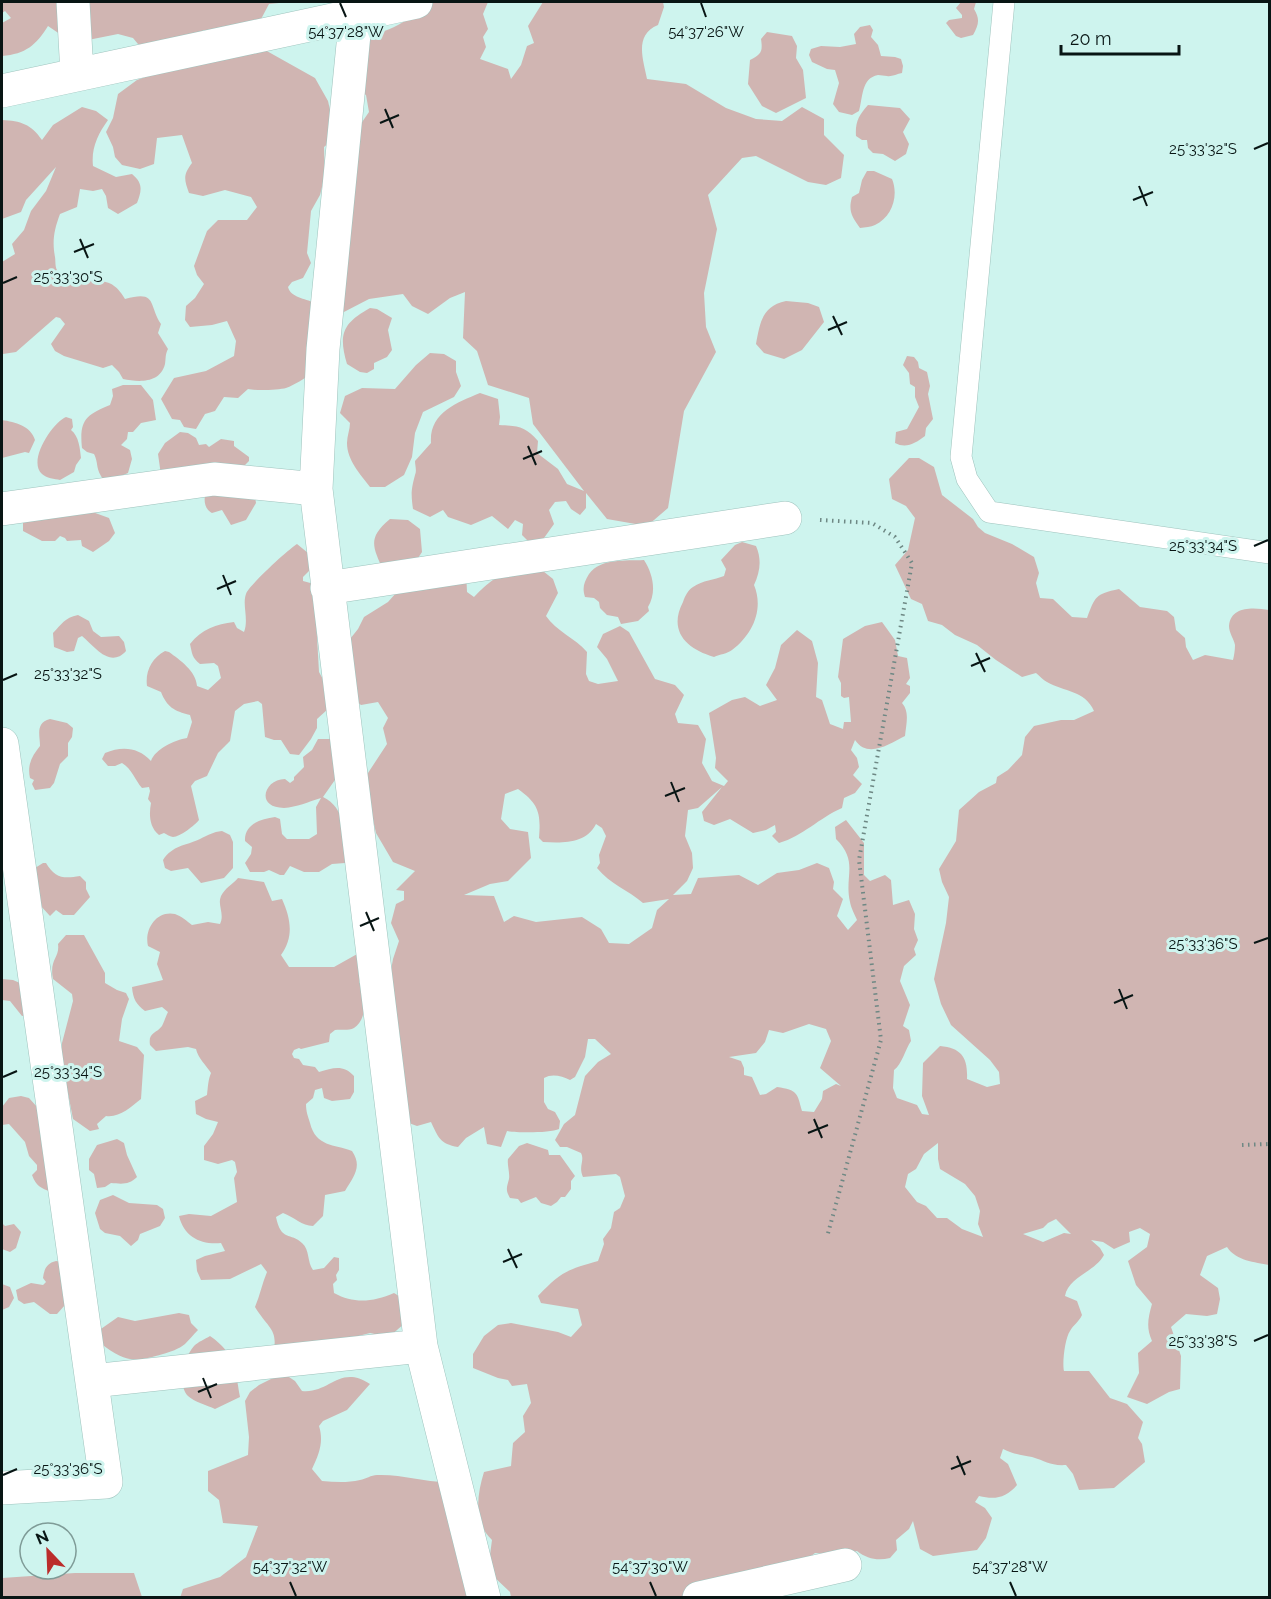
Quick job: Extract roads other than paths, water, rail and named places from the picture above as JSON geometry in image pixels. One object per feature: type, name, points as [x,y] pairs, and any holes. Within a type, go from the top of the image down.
[{"type":"street","points":[[73,2],[77,74]]},
{"type":"street","points":[[2,91],[416,2]]},
{"type":"street","points":[[356,14],[323,349],[316,489],[421,1346],[484,1598]]},
{"type":"street","points":[[2,508],[214,479],[316,489]]},
{"type":"street","points":[[327,588],[785,518]]},
{"type":"street","points":[[2,744],[106,1482],[2,1488]]},
{"type":"street","points":[[92,1381],[421,1346]]},
{"type":"street","points":[[699,1598],[844,1565]]},
{"type":"lane","points":[[1004,2],[961,457],[967,479],[988,512],[1269,553]]}]
